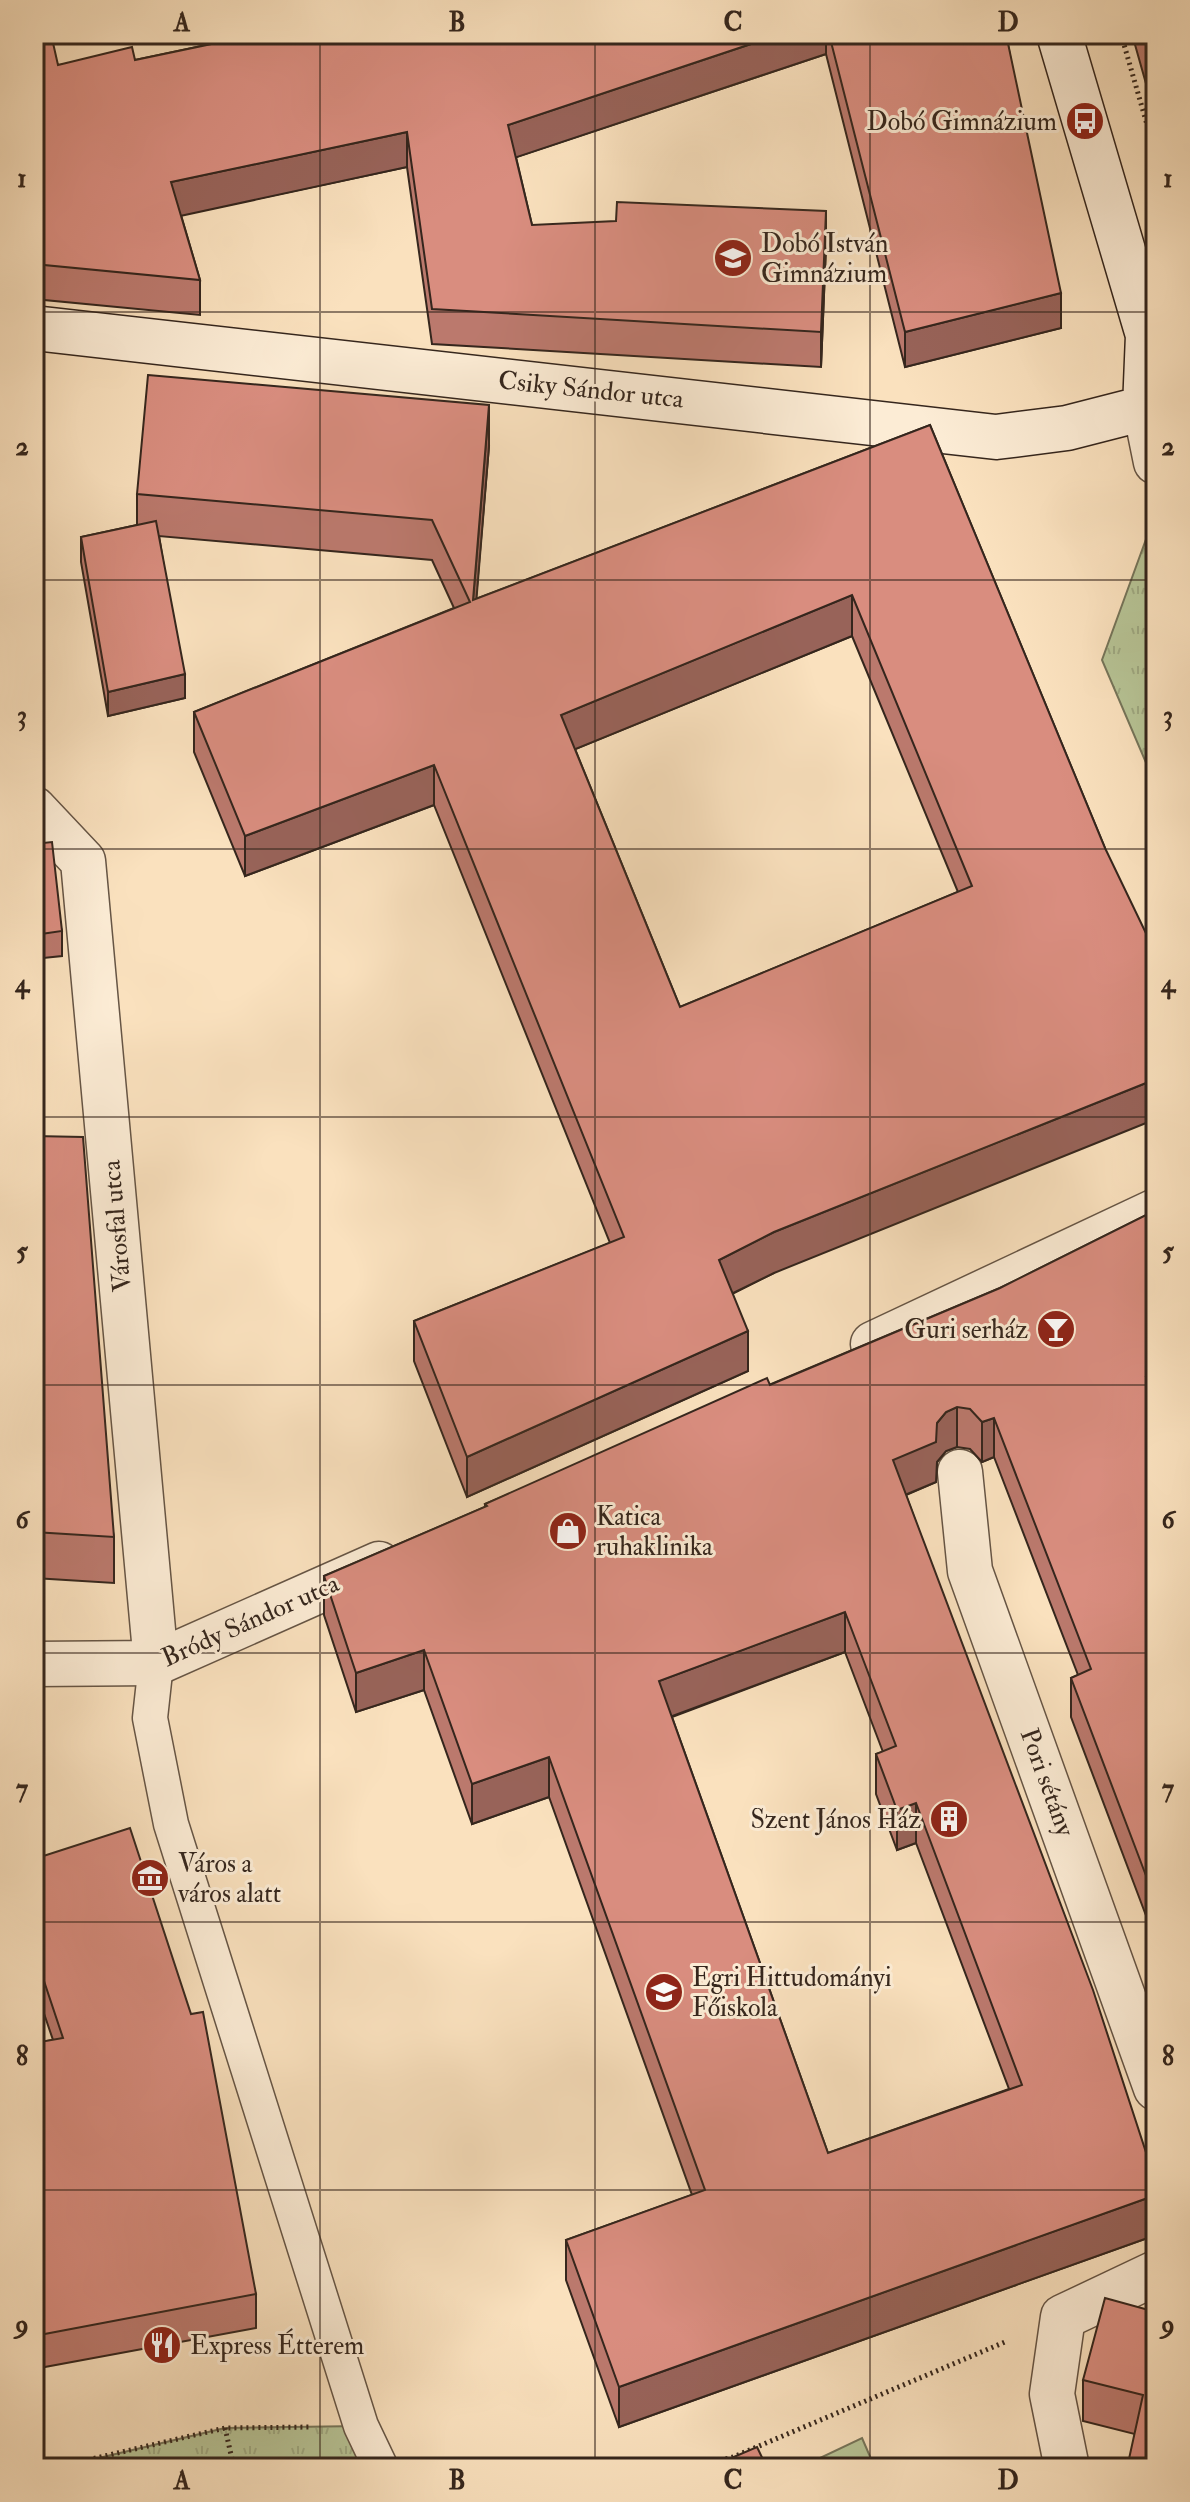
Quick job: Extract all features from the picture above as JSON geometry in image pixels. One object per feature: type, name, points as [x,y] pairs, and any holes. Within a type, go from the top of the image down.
[{"type":"street","points":[[1059,34],[1148,335],[1145,408],[1156,462]]},
{"type":"street","name":"Csiky Sándor utca","points":[[34,328],[996,437],[1067,428],[1145,408]]},
{"type":"street","name":"Városfal utca","points":[[34,809],[83,861],[156,1663]]},
{"type":"street","points":[[837,1360],[915,1344],[1156,1211]]},
{"type":"street","name":"Pori sétány","points":[[960,1472],[970,1571],[1156,2088]]},
{"type":"street","name":"Bródy Sándor utca","points":[[34,1664],[156,1663],[417,1547]]},
{"type":"street","points":[[1067,2468],[1052,2394],[1063,2317],[1156,2273]]},
{"type":"lane","points":[[156,1663],[150,1718],[171,1824],[361,2426],[381,2468]]},
{"type":"path","points":[[1121,34],[1156,156]]},
{"type":"path","points":[[691,2468],[733,2457],[1063,2317]]},
{"type":"path","points":[[53,2468],[225,2428],[361,2426]]},
{"type":"path","points":[[225,2428],[234,2468]]},
{"type":"green space","points":[[1149,531],[1156,549],[1156,786],[1102,660]]},
{"type":"green space","points":[[361,2426],[381,2468],[84,2468],[82,2462],[225,2428]]},
{"type":"green space","points":[[862,2438],[875,2468],[799,2468]]},
{"type":"building","points":[[34,34],[51,34],[58,65],[132,47],[135,60],[259,34],[781,34],[508,125],[532,225],[616,221],[617,202],[826,211],[821,332],[432,309],[407,132],[171,182],[200,280],[34,264]]},
{"type":"building","points":[[829,34],[1006,34],[1061,293],[905,332]]},
{"type":"building","points":[[1143,34],[1156,34],[1156,79]]},
{"type":"building","points":[[148,375],[489,405],[473,600],[930,425],[1105,848],[1156,954],[1156,1079],[774,1232],[719,1260],[748,1331],[467,1457],[414,1321],[624,1237],[434,765],[245,836],[194,712],[470,602],[432,520],[137,494]],"holes":[[[852,595],[972,886],[680,1007],[561,715]]]},
{"type":"building","points":[[156,521],[185,674],[108,692],[81,537]]},
{"type":"building","points":[[52,842],[62,931],[34,935],[34,844]]},
{"type":"building","points":[[34,1136],[83,1137],[114,1537],[34,1532]]},
{"type":"building","points":[[1156,1210],[1156,1374],[1146,1377],[1156,1403],[1156,1902],[1071,1678],[1091,1669],[994,1418],[982,1422],[970,1409],[957,1407],[946,1412],[937,1423],[936,1442],[893,1460],[1093,1990],[1156,2183],[1156,2195],[619,2387],[566,2240],[705,2190],[549,1757],[472,1784],[424,1650],[356,1673],[324,1576],[487,1506],[485,1504],[767,1378],[770,1385],[1000,1288]],"holes":[[[845,1612],[896,1746],[876,1754],[897,1810],[916,1803],[1022,2085],[828,2153],[659,1681]]]},
{"type":"building","points":[[130,1828],[191,2014],[203,2012],[256,2294],[34,2336],[34,2043],[63,2038],[34,1951],[34,1859]]},
{"type":"building","points":[[1105,2298],[1156,2312],[1156,2468],[1127,2468],[1143,2395],[1083,2380]]},
{"type":"building","points":[[757,2447],[767,2468],[708,2468]]},
{"type":"place","name":"Dobó Gimnázium","points":[[1085,121]]},
{"type":"place","name":"Dobó István Gimnázium","points":[[733,258]]},
{"type":"place","name":"Guri serház","points":[[1056,1329]]},
{"type":"place","name":"Katica ruhaklinika","points":[[568,1531]]},
{"type":"place","name":"Szent János Ház","points":[[949,1819]]},
{"type":"place","name":"Város a város alatt","points":[[150,1878]]},
{"type":"place","name":"Egri Hittudományi Főiskola","points":[[664,1992]]},
{"type":"place","name":"Express Étterem","points":[[162,2345]]}]
